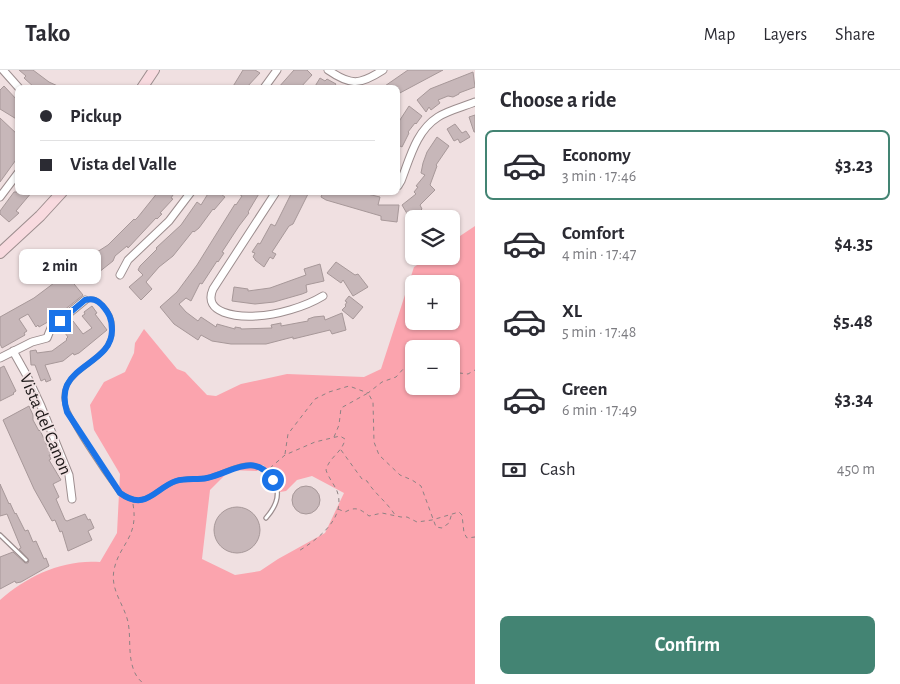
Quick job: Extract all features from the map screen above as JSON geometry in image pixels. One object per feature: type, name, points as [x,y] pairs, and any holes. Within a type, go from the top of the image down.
[{"type":"main road","points":[[144,85],[154,70]]},
{"type":"main road","points":[[0,253],[40,216],[59,195]]},
{"type":"street","points":[[3,70],[16,85]]},
{"type":"street","points":[[266,85],[277,70]]},
{"type":"street","points":[[328,70],[344,81],[356,83],[369,79],[384,70]]},
{"type":"street","points":[[400,183],[415,144],[426,128],[437,117],[475,102]]},
{"type":"street","points":[[0,197],[15,177]]},
{"type":"street","points":[[120,276],[128,260],[169,221],[189,195]]},
{"type":"street","points":[[274,195],[213,290],[210,297],[211,303],[224,312],[256,316],[313,302],[323,296]]},
{"type":"street","points":[[0,358],[47,338],[52,328],[85,300]]},
{"type":"street","name":"Vista del Canon","points":[[12,352],[27,376],[45,414],[69,475],[72,499]]},
{"type":"lane","points":[[85,300],[94,299],[108,311],[111,318],[112,334],[108,348],[69,382],[64,394],[64,405],[71,419],[116,488],[124,495],[133,499],[144,499],[176,481],[205,478],[246,465],[256,466],[266,472],[276,485],[278,494],[274,508],[266,518]]},
{"type":"lane","points":[[0,535],[26,560]]},
{"type":"path","points":[[334,437],[339,425],[341,408],[368,393],[382,382],[396,377],[405,367]]},
{"type":"path","points":[[460,373],[468,374],[475,370]]},
{"type":"path","points":[[286,455],[288,434],[315,399],[329,392],[350,386],[368,393],[373,402],[374,442],[379,455],[400,475],[421,486],[436,527],[442,528],[449,523],[452,514]]},
{"type":"path","points":[[266,472],[286,455],[315,442],[340,436],[345,439],[344,445],[329,461],[326,470],[336,491],[338,509],[332,522],[320,537],[297,552]]},
{"type":"path","points":[[341,449],[362,479],[367,481],[369,487],[380,496],[396,515]]},
{"type":"path","points":[[133,499],[133,526],[114,570],[114,581],[118,598],[126,612],[134,670],[138,679],[144,684]]},
{"type":"path","points":[[338,509],[346,512],[352,508],[358,508],[369,516],[382,513],[408,517],[417,522],[445,517],[459,512],[462,514],[464,533],[467,538],[475,537]]},
{"type":"shaded area","points":[[475,226],[475,684],[0,684],[0,600],[34,577],[59,566],[73,563],[100,562],[117,533],[120,474],[94,430],[90,405],[104,382],[125,372],[134,353],[135,343],[144,329],[177,369],[185,372],[207,395],[216,396],[241,384],[287,374],[364,377],[381,369],[405,295],[405,330],[460,330],[460,275],[411,275],[414,267],[417,265],[460,265],[460,236]],"holes":[[[263,465],[276,479],[280,492],[286,491],[297,480],[312,476],[344,493],[325,533],[260,571],[235,575],[202,559],[210,490],[230,470],[257,471]]]},
{"type":"building","points":[[19,70],[33,70],[56,85],[32,85],[24,78],[26,76]]},
{"type":"building","points":[[243,70],[255,70],[260,73],[249,85],[234,85]]},
{"type":"building","points":[[294,70],[307,70],[312,75],[303,85],[281,85]]},
{"type":"building","points":[[408,70],[443,70],[400,93],[400,85],[386,85]]},
{"type":"building","points":[[473,72],[475,87],[453,97],[448,96],[438,100],[440,103],[431,110],[429,107],[426,112],[417,100],[430,89]]},
{"type":"building","points":[[320,78],[325,81],[327,79],[336,84],[335,85],[316,85]]},
{"type":"building","points":[[4,86],[15,98],[15,118],[0,109],[0,90]]},
{"type":"building","points":[[409,106],[422,116],[408,132],[402,147],[400,146],[400,120]]},
{"type":"building","points":[[475,115],[475,132],[474,132],[469,117]]},
{"type":"building","points":[[0,118],[15,132],[15,161],[0,182]]},
{"type":"building","points":[[455,124],[462,133],[466,131],[470,137],[460,143],[458,139],[454,141],[447,129]]},
{"type":"building","points":[[437,137],[449,146],[436,165],[430,185],[435,190],[420,205],[422,209],[405,210],[402,205],[416,194],[414,192],[418,187],[416,186],[425,175],[421,173],[427,152]]},
{"type":"building","points":[[14,192],[15,195],[29,195],[16,211],[19,213],[9,222],[0,214],[0,211]]},
{"type":"building","points":[[156,195],[173,195],[171,198],[173,199],[160,213],[162,214],[128,248],[127,246],[115,256],[113,261],[94,276],[85,264],[88,262],[86,259],[108,245],[138,217]]},
{"type":"building","points":[[207,195],[222,195],[225,197],[199,228],[193,231],[173,256],[159,267],[146,282],[152,289],[141,300],[129,287],[143,275],[138,270],[140,266],[181,225],[197,202],[201,205]]},
{"type":"building","points":[[240,195],[258,195],[249,213],[222,252],[224,253],[202,284],[200,283],[191,301],[186,298],[179,304],[198,321],[201,317],[216,327],[217,324],[235,329],[235,327],[241,329],[272,328],[271,325],[281,323],[281,326],[308,321],[308,319],[314,317],[324,316],[325,320],[342,313],[346,330],[332,334],[330,330],[266,344],[231,344],[212,341],[201,335],[198,340],[174,324],[160,307],[177,292],[197,265],[242,196]]},
{"type":"building","points":[[290,195],[308,195],[293,224],[289,226],[272,252],[276,254],[273,259],[270,257],[264,267],[255,260],[253,257],[255,253],[252,252],[258,243],[260,244],[271,224],[275,226]]},
{"type":"building","points":[[322,195],[372,195],[380,197],[378,205],[399,205],[397,222],[381,220],[381,216],[321,197]]},
{"type":"building","points":[[336,262],[355,275],[358,274],[368,287],[353,296],[343,280],[341,283],[327,273]]},
{"type":"building","points":[[320,264],[324,281],[306,285],[307,292],[274,302],[255,304],[232,301],[234,287],[248,289],[248,291],[270,288],[306,275],[304,269]]},
{"type":"building","points":[[66,274],[83,295],[53,319],[39,327],[38,325],[36,327],[28,314],[19,319],[27,331],[24,333],[25,335],[2,348],[0,344],[0,317],[34,298]]},
{"type":"building","points":[[349,296],[363,307],[353,319],[342,310],[346,306],[347,302],[345,301]]},
{"type":"building","points":[[92,306],[97,313],[95,314],[107,330],[79,353],[74,355],[73,353],[63,361],[45,365],[51,380],[46,382],[45,379],[41,381],[35,365],[31,365],[30,351],[36,350],[37,353],[52,351],[67,340],[68,337],[61,328],[70,322],[73,321],[83,334],[92,328],[82,316]]},
{"type":"building","points":[[4,366],[16,391],[0,401],[0,368]]},
{"type":"building","points":[[29,406],[33,420],[40,430],[51,455],[49,455],[51,459],[49,460],[61,480],[53,484],[59,497],[56,499],[65,520],[67,521],[85,514],[88,520],[90,519],[94,528],[88,531],[92,540],[68,551],[62,531],[60,532],[55,520],[52,521],[34,489],[3,420]]},
{"type":"building","points":[[0,484],[25,531],[28,530],[33,542],[36,541],[49,566],[21,582],[16,583],[15,581],[0,589],[0,557],[13,552],[25,563],[28,563],[29,560],[19,549],[21,548],[7,514],[0,516]]},
{"type":"building","points":[[306,486],[316,490],[320,500],[316,510],[306,514],[296,510],[292,500],[296,490]]},
{"type":"building","points":[[237,507],[250,511],[256,517],[260,530],[256,543],[250,549],[237,553],[224,549],[218,543],[214,530],[218,517],[224,511]]},
{"type":"route","points":[[60,321],[85,300],[90,299],[99,301],[108,311],[111,318],[112,334],[108,348],[72,378],[66,387],[64,405],[120,493],[133,499],[144,499],[155,495],[167,485],[176,481],[212,477],[246,465],[263,469],[273,480]]}]
